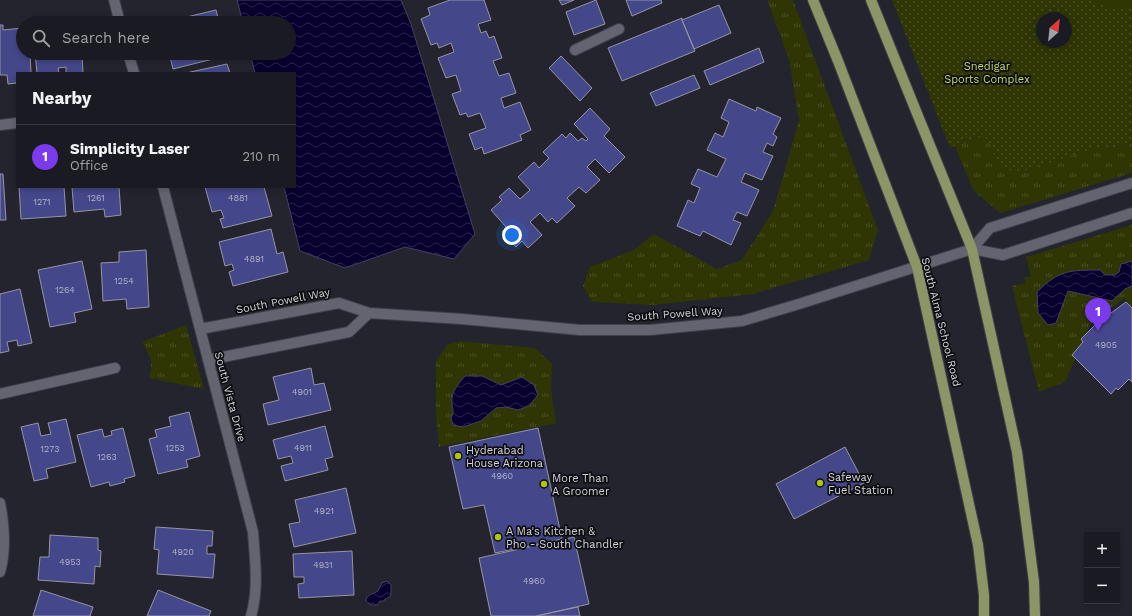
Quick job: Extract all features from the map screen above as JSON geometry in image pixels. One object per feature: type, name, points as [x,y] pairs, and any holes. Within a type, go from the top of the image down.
[{"type":"main road","name":"South Alma School Road","points":[[812,0],[838,61],[917,267],[978,545],[984,595],[984,616]]},
{"type":"main road","points":[[871,0],[972,249],[1017,452],[1034,582],[1035,616]]},
{"type":"street","points":[[114,0],[118,16]]},
{"type":"street","points":[[574,50],[620,29]]},
{"type":"street","points":[[130,60],[134,72]]},
{"type":"street","points":[[0,125],[16,123]]},
{"type":"street","points":[[1132,183],[990,228],[972,249],[1003,255],[1132,213]]},
{"type":"street","name":"South Vista Drive","points":[[163,188],[253,532],[256,569],[253,608],[250,616]]},
{"type":"street","name":"South Powell Way","points":[[200,329],[339,303],[369,313],[448,318],[580,330],[650,330],[742,320],[799,304],[972,249]]},
{"type":"street","points":[[208,360],[349,332],[369,313]]},
{"type":"street","points":[[0,394],[115,368]]},
{"type":"street","points":[[0,503],[3,540],[2,564],[0,572]]},
{"type":"green space","points":[[767,0],[793,0],[878,230],[869,260],[753,294],[653,305],[592,302],[583,286],[590,267],[634,250],[654,234],[717,269],[742,260],[773,211],[799,120],[789,59]]},
{"type":"green space","name":"Snedigar Sports Complex","points":[[892,0],[1132,0],[1132,142],[1111,149],[1108,144],[1023,171],[1010,170],[996,160],[990,144],[983,134],[950,148]]},
{"type":"green space","points":[[1091,0],[1132,0],[1132,9],[1112,8]]},
{"type":"green space","points":[[983,134],[990,144],[996,160],[1023,171],[1108,144],[1111,149],[1132,142],[1132,173],[1000,213],[973,190],[955,146]]},
{"type":"green space","points":[[1132,225],[1132,307],[1124,298],[1090,325],[1065,382],[1039,392],[1012,286],[1026,283],[1024,278],[1031,276],[1026,257]]},
{"type":"green space","points":[[186,325],[204,389],[149,378],[151,363],[142,342]]},
{"type":"green space","points":[[460,341],[535,348],[552,364],[551,390],[556,423],[439,447],[436,413],[436,361],[447,345]]},
{"type":"water","points":[[237,0],[401,0],[411,24],[475,234],[454,259],[405,247],[345,268],[300,251],[284,188],[296,188],[296,72],[255,72],[252,60],[296,60],[296,16],[241,16]]},
{"type":"water","points":[[1132,261],[1132,286],[1125,289],[1112,301],[1068,291],[1056,323],[1048,325],[1038,313],[1037,292],[1059,275],[1073,271],[1100,270],[1105,275],[1115,275],[1119,272],[1121,264]]},
{"type":"water","points":[[465,376],[482,376],[501,385],[522,377],[534,385],[538,395],[529,406],[518,410],[506,407],[496,408],[481,421],[463,427],[453,425],[451,418],[453,412],[452,398],[454,391]]},
{"type":"water","points":[[387,581],[391,585],[390,597],[384,601],[380,601],[377,605],[368,603],[366,600],[368,596],[378,591],[382,583]]},
{"type":"building","points":[[450,0],[484,0],[491,20],[478,24],[481,33],[486,31],[489,38],[494,36],[502,58],[493,61],[499,76],[509,73],[516,93],[501,98],[504,108],[520,102],[531,130],[520,135],[522,140],[484,154],[482,147],[475,150],[469,134],[486,128],[480,113],[468,117],[466,113],[460,115],[452,94],[461,91],[456,75],[446,78],[438,58],[454,52],[451,43],[439,48],[437,43],[431,45],[421,19],[430,15],[428,8]]},
{"type":"building","points":[[559,0],[574,0],[562,5]]},
{"type":"building","points":[[596,0],[605,24],[574,35],[566,12]]},
{"type":"building","points":[[626,0],[661,0],[662,3],[632,16]]},
{"type":"building","points":[[719,5],[731,33],[694,49],[682,20]]},
{"type":"building","points":[[216,10],[218,16],[191,16]]},
{"type":"building","points":[[682,18],[695,51],[622,81],[608,48]]},
{"type":"building","points":[[0,25],[3,25],[3,30],[16,29],[16,60],[30,60],[31,72],[16,72],[16,83],[8,84],[7,75],[0,75]]},
{"type":"building","points":[[759,48],[764,62],[710,85],[704,71]]},
{"type":"building","points":[[561,56],[592,88],[580,101],[549,68]]},
{"type":"building","points":[[36,60],[82,60],[83,72],[66,72],[66,67],[58,68],[59,72],[37,72]]},
{"type":"building","points":[[171,60],[209,60],[173,69]]},
{"type":"building","points":[[227,64],[230,72],[191,72]]},
{"type":"building","points":[[694,75],[700,88],[656,106],[650,93]]},
{"type":"building","points":[[729,99],[756,111],[757,107],[781,118],[773,134],[777,137],[773,146],[767,143],[763,152],[773,156],[762,180],[745,173],[741,182],[759,190],[747,216],[737,212],[733,220],[741,223],[731,245],[703,231],[700,236],[677,226],[688,200],[694,203],[700,188],[691,184],[698,169],[717,177],[726,159],[707,150],[715,133],[723,137],[729,122],[721,118]]},
{"type":"building","points":[[590,108],[610,129],[604,136],[625,157],[609,173],[595,159],[587,167],[600,180],[586,193],[579,187],[567,198],[575,206],[557,223],[552,218],[548,222],[540,213],[530,222],[542,235],[528,248],[522,241],[516,247],[502,232],[506,227],[491,210],[502,200],[499,197],[509,188],[520,199],[530,190],[518,177],[534,162],[539,168],[549,158],[543,152],[562,134],[566,138],[570,133],[578,141],[582,138],[586,141],[588,139],[574,124]]},
{"type":"building","points":[[0,174],[3,174],[6,220],[0,220]]},
{"type":"building","points":[[19,188],[64,188],[66,216],[21,219]]},
{"type":"building","points":[[72,188],[119,188],[121,215],[105,217],[104,209],[74,212]]},
{"type":"building","points":[[205,188],[264,188],[272,216],[223,228],[220,219],[224,218],[221,210],[212,212]]},
{"type":"building","points":[[271,229],[277,254],[283,252],[288,272],[233,286],[229,272],[234,270],[232,264],[225,266],[219,242]]},
{"type":"building","points":[[146,250],[149,307],[127,309],[126,299],[103,301],[101,263],[119,262],[119,252]]},
{"type":"building","points":[[82,261],[92,309],[74,313],[76,322],[50,327],[38,270]]},
{"type":"building","points":[[20,289],[32,343],[18,346],[17,340],[7,342],[9,351],[0,353],[0,294]]},
{"type":"building","points":[[1126,302],[1132,308],[1132,382],[1129,379],[1118,390],[1116,388],[1111,394],[1072,355],[1083,342],[1081,339],[1109,311],[1111,313]]},
{"type":"building","points":[[311,368],[314,385],[324,383],[331,410],[268,425],[263,404],[279,400],[273,377]]},
{"type":"building","points":[[189,412],[200,456],[186,460],[188,467],[158,474],[149,439],[157,437],[155,430],[171,426],[169,417]]},
{"type":"building","points":[[66,419],[76,462],[46,469],[48,478],[34,481],[21,427],[38,423],[41,436],[51,434],[48,423]]},
{"type":"building","points":[[325,426],[333,457],[325,459],[328,470],[285,481],[281,466],[293,463],[291,456],[278,459],[273,440]]},
{"type":"building","points":[[123,428],[135,476],[124,479],[125,482],[110,486],[109,482],[91,487],[77,435],[102,429],[104,437],[112,435],[111,431]]},
{"type":"building","points":[[538,428],[562,539],[495,553],[484,505],[463,509],[449,447]]},
{"type":"building","name":"Safeway Fuel Station","points":[[845,447],[864,483],[794,519],[776,484]]},
{"type":"building","points":[[346,488],[356,533],[294,547],[289,524],[300,522],[295,500]]},
{"type":"building","points":[[156,527],[213,531],[212,546],[207,546],[207,554],[215,554],[213,578],[157,574],[159,550],[154,549]]},
{"type":"building","points":[[50,535],[98,538],[98,550],[101,551],[100,567],[95,566],[94,584],[38,580],[40,557],[49,557]]},
{"type":"building","points":[[574,537],[589,604],[536,616],[491,616],[479,558]]},
{"type":"building","points":[[352,551],[354,595],[299,598],[298,584],[304,583],[304,577],[294,577],[293,554]]},
{"type":"building","points":[[41,590],[93,607],[90,616],[33,616]]},
{"type":"building","points":[[158,590],[211,611],[209,616],[147,616]]},
{"type":"building","points":[[578,607],[580,616],[536,616]]},
{"type":"place","name":"Simplicity Laser","points":[[1098,331]]},
{"type":"place","name":"Hyderabad House Arizona","points":[[458,456]]},
{"type":"place","name":"Safeway Fuel Station","points":[[820,483]]},
{"type":"place","name":"More Than A Groomer","points":[[544,484]]},
{"type":"place","name":"A Ma's Kitchen & Pho - South Chandler","points":[[498,537]]}]
